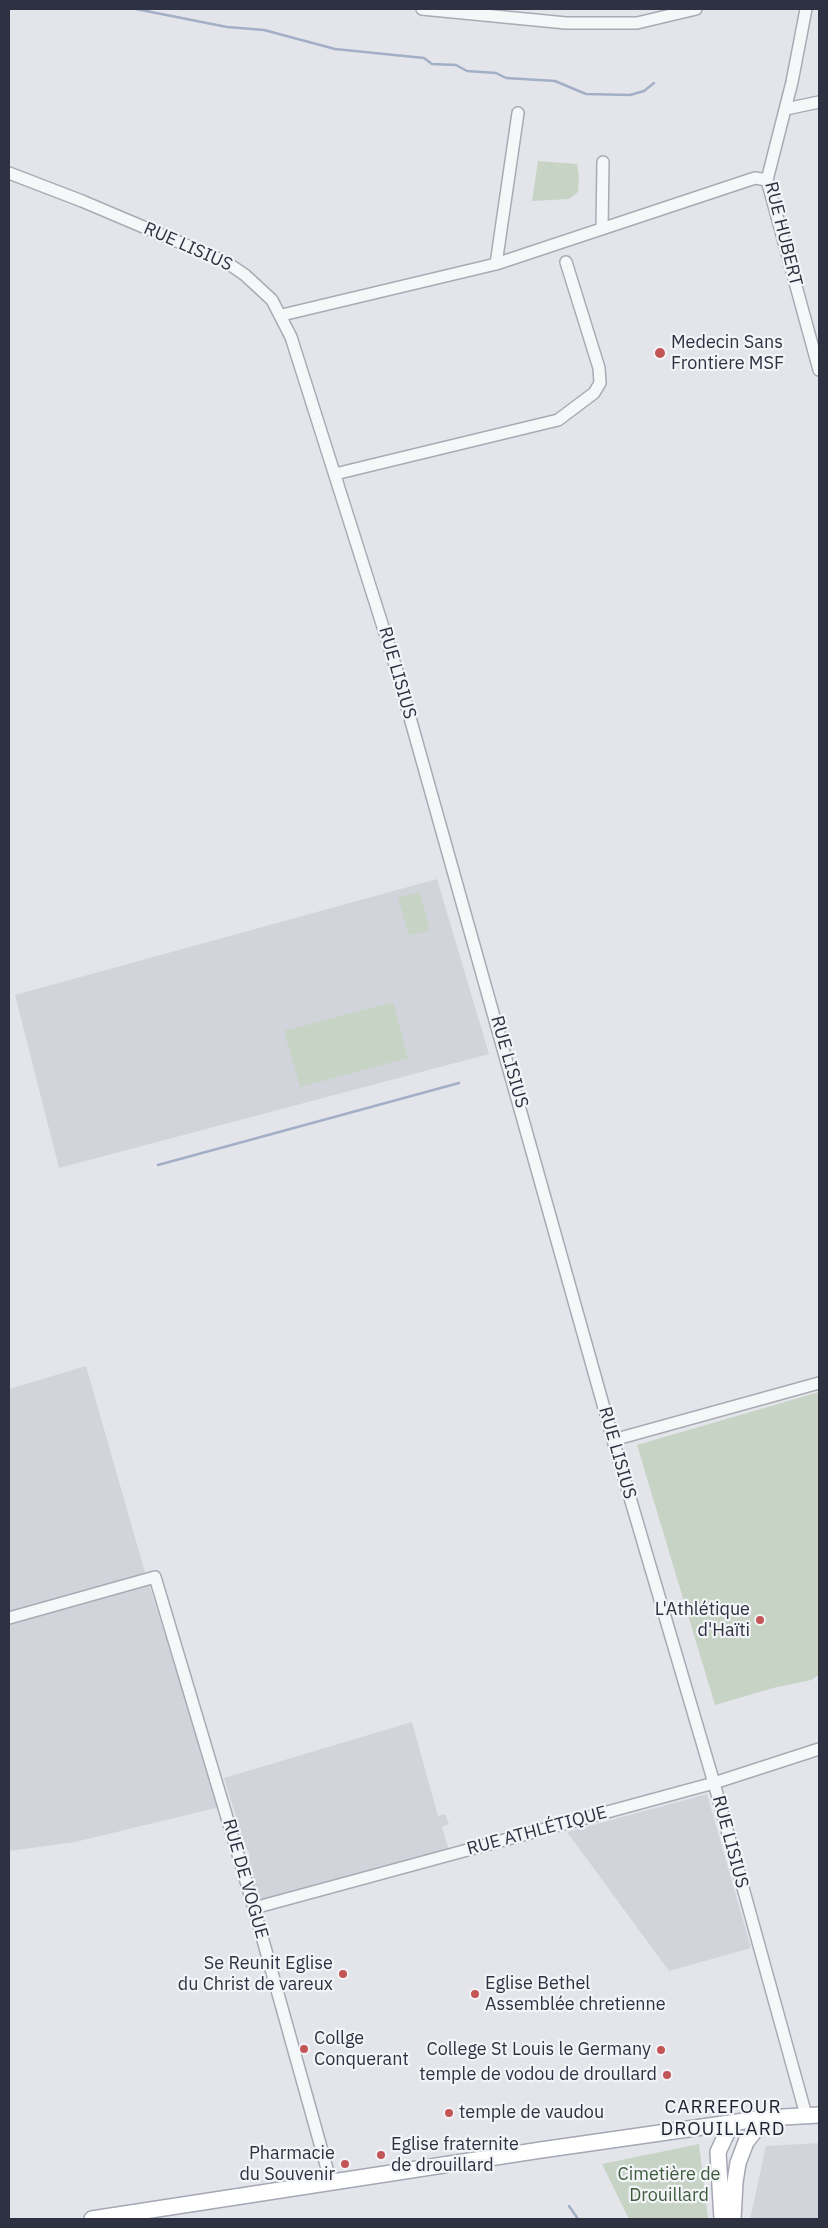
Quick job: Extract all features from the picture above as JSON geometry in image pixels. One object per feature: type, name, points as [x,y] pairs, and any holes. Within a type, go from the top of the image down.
[{"type":"main road","points":[[92,2219],[541,2150],[765,2118],[811,2115]]},
{"type":"main road","points":[[733,2219],[734,2182],[738,2163],[746,2142],[765,2118]]},
{"type":"main road","points":[[722,2219],[718,2152],[731,2124]]},
{"type":"street","points":[[422,9],[566,23],[637,23],[696,9]]},
{"type":"street","name":"RUE HUBERT","points":[[806,9],[786,109],[767,180],[819,370]]},
{"type":"street","points":[[786,109],[819,102]]},
{"type":"street","points":[[496,264],[518,113]]},
{"type":"street","points":[[602,228],[603,162]]},
{"type":"street","name":"RUE LISIUS","points":[[9,173],[82,201],[226,262],[293,312],[291,337],[396,668],[613,1440],[811,2115]]},
{"type":"street","points":[[293,312],[496,264],[755,178],[767,180]]},
{"type":"street","points":[[334,474],[558,420],[594,393],[600,384],[599,368],[566,262]]},
{"type":"street","points":[[613,1440],[819,1382]]},
{"type":"street","name":"RUE DE VOGUE","points":[[9,1618],[155,1577],[254,1908],[331,2183]]},
{"type":"street","name":"RUE ATHLÉTIQUE","points":[[254,1908],[714,1783],[819,1749]]},
{"type":"shaded area","points":[[437,879],[489,1054],[59,1168],[15,995]]},
{"type":"shaded area","points":[[86,1366],[144,1569],[220,1807],[75,1842],[9,1851],[9,1389]]},
{"type":"shaded area","points":[[412,1722],[438,1816],[445,1814],[449,1824],[442,1827],[449,1851],[267,1902],[259,1898],[248,1860],[250,1855],[243,1840],[224,1778]]},
{"type":"shaded area","points":[[707,1794],[751,1948],[669,1971],[567,1832]]},
{"type":"shaded area","points":[[819,2143],[819,2219],[750,2219],[766,2146]]},
{"type":"green space","points":[[538,161],[577,164],[579,177],[578,192],[569,199],[532,201]]},
{"type":"green space","points":[[420,892],[430,930],[409,936],[398,898]]},
{"type":"green space","points":[[393,1002],[408,1058],[300,1087],[284,1031]]},
{"type":"green space","points":[[819,1392],[819,1675],[811,1680],[773,1688],[715,1705],[637,1445]]},
{"type":"green space","name":"Cimetière de Drouillard","points":[[699,2144],[708,2219],[629,2219],[602,2164]]},
{"type":"waterway","points":[[136,9],[227,27],[264,30],[335,49],[424,58],[432,64],[456,65],[467,71],[496,73],[506,78],[555,81],[586,94],[630,95],[644,91],[654,83]]},
{"type":"waterway","points":[[158,1165],[459,1083]]},
{"type":"waterway","points":[[569,2206],[578,2219]]},
{"type":"place","name":"Medecin Sans Frontiere MSF","points":[[660,353]]},
{"type":"place","name":"L'Athlétique d'Haïti","points":[[760,1620]]},
{"type":"place","name":"Se Reunit Eglise du Christ de vareux","points":[[343,1974]]},
{"type":"place","name":"Eglise Bethel Assemblée chretienne","points":[[475,1994]]},
{"type":"place","name":"Collge Conquerant","points":[[304,2049]]},
{"type":"place","name":"College St Louis le Germany","points":[[661,2050]]},
{"type":"place","name":"temple de vodou de droullard","points":[[667,2075]]},
{"type":"place","name":"temple de vaudou","points":[[449,2113]]},
{"type":"place","name":"Eglise fraternite de drouillard","points":[[381,2155]]},
{"type":"place","name":"Pharmacie du Souvenir","points":[[345,2164]]},
{"type":"district","name":"CARREFOUR DROUILLARD","points":[[723,2119]]}]
